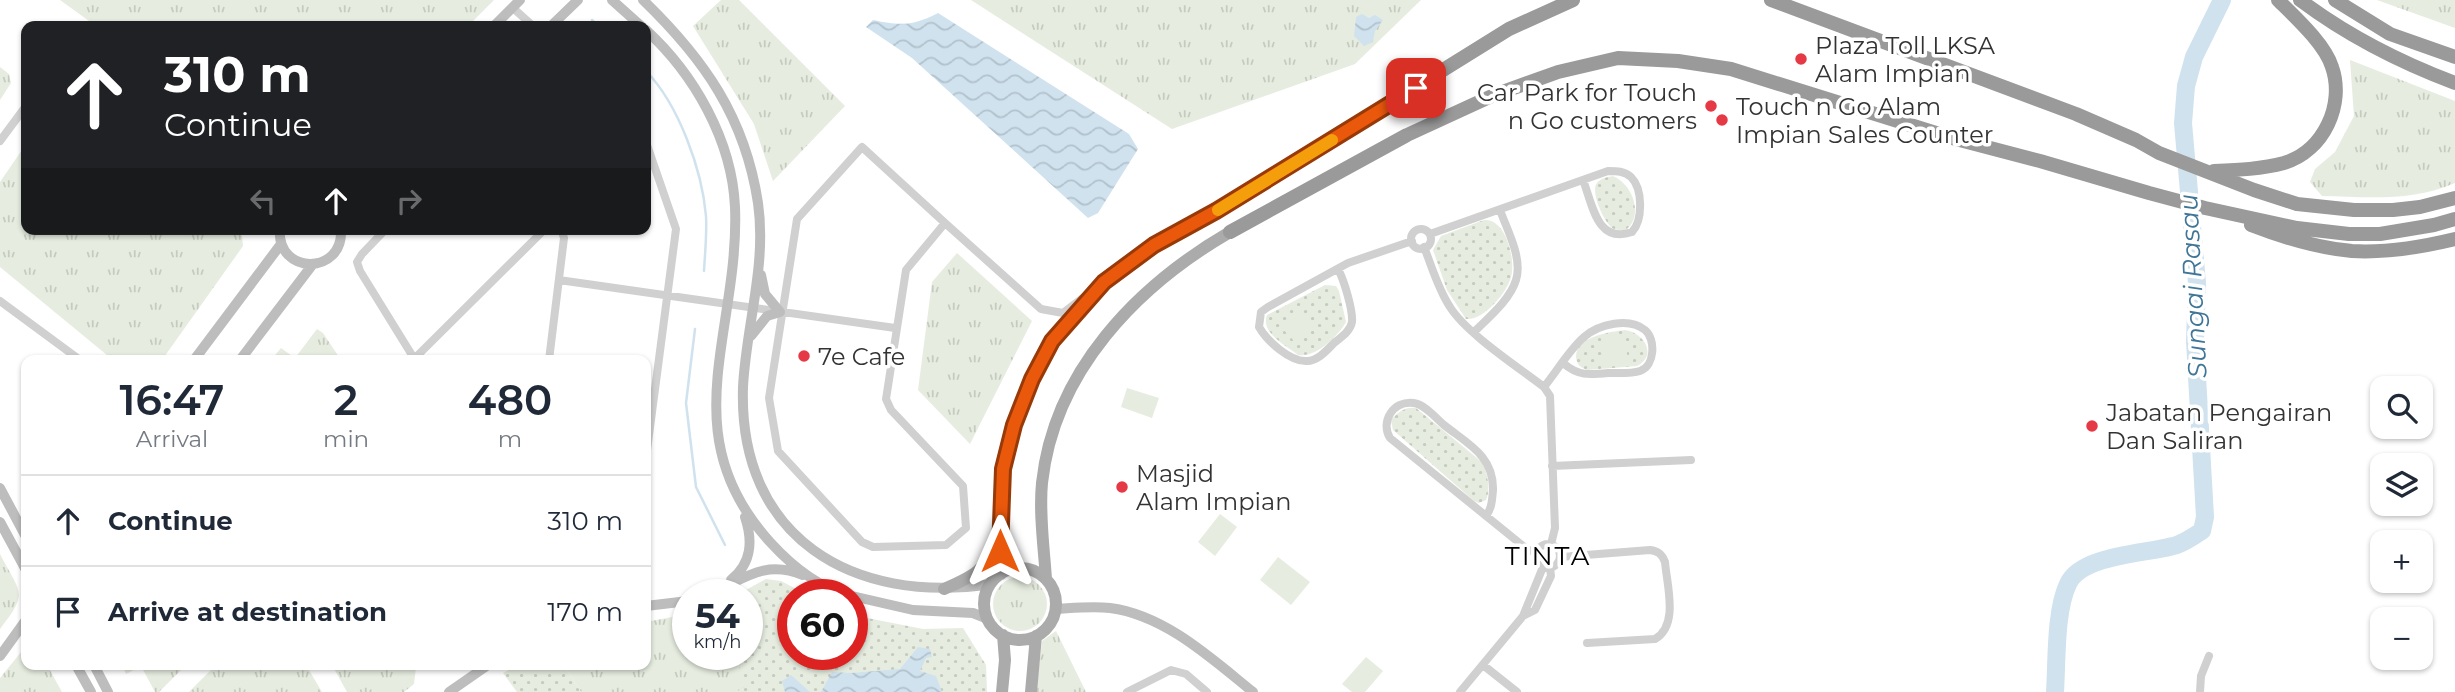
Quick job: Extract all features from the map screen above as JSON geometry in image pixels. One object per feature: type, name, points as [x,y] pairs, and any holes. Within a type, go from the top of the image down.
[{"type":"highway","points":[[1216,211],[1509,29],[1573,0]]},
{"type":"highway","points":[[1771,0],[2076,114],[2159,153],[2297,204],[2354,210],[2420,207],[2455,198]]},
{"type":"highway","points":[[2300,0],[2332,24],[2372,47],[2414,68],[2455,83]]},
{"type":"highway","points":[[2335,0],[2390,34],[2455,57]]},
{"type":"highway","points":[[2206,171],[2237,170],[2287,162],[2302,153],[2320,136],[2333,116],[2337,91],[2326,53],[2283,5]]},
{"type":"highway","points":[[1230,232],[1361,159],[1494,95],[1558,72],[1618,58],[1678,61],[1731,69],[1952,138],[2206,208],[2297,228],[2349,234],[2380,234],[2455,219]]},
{"type":"highway","points":[[2206,208],[2277,235],[2351,251],[2427,245],[2455,239]]},
{"type":"main road","points":[[556,21],[578,0]]},
{"type":"main road","points":[[612,0],[635,21]]},
{"type":"main road","points":[[643,0],[697,57],[737,124],[750,167],[758,204],[759,266],[743,386],[747,444],[760,483],[778,516],[793,535],[820,556],[852,572],[895,584],[944,589],[991,584]]},
{"type":"main road","points":[[499,21],[516,4]]},
{"type":"main road","points":[[651,35],[675,61],[699,94],[715,126],[728,166],[735,204],[732,275],[718,371],[716,421],[720,454],[751,534],[750,553],[744,566],[732,579]]},
{"type":"main road","points":[[1001,574],[999,528],[1003,469],[1014,425],[1032,379],[1052,341],[1104,282],[1154,245],[1216,211]]},
{"type":"main road","points":[[1046,579],[1042,484],[1051,438],[1068,393],[1109,329],[1186,261],[1230,232]]},
{"type":"main road","points":[[280,235],[281,244],[293,259],[313,264],[332,256],[339,246],[341,235]]},
{"type":"main road","points":[[198,355],[281,244]]},
{"type":"main road","points":[[244,355],[313,264]]},
{"type":"main road","points":[[749,339],[767,316],[781,312],[765,294],[759,266]]},
{"type":"main road","points":[[0,488],[21,528]]},
{"type":"main road","points":[[742,505],[784,557],[814,579]]},
{"type":"main road","points":[[0,522],[21,561]]},
{"type":"main road","points":[[944,589],[967,579],[984,566],[992,552],[999,528]]},
{"type":"main road","points":[[739,579],[757,570],[771,568],[785,569],[812,579]]},
{"type":"main road","points":[[1014,568],[1025,568],[1046,579],[1054,592],[1056,609],[1049,625],[1036,636],[1013,639],[1003,635],[988,619],[984,609],[985,598],[991,584],[1001,574],[1014,568]]},
{"type":"main road","points":[[868,600],[913,610],[960,612],[988,619]]},
{"type":"main road","points":[[651,605],[672,603]]},
{"type":"main road","points":[[1056,609],[1111,608],[1138,615],[1174,632],[1253,692]]},
{"type":"main road","points":[[0,656],[21,628]]},
{"type":"main road","points":[[1002,692],[1005,660],[1003,635]]},
{"type":"main road","points":[[1031,692],[1036,636]]},
{"type":"main road","points":[[79,670],[91,692]]},
{"type":"main road","points":[[97,670],[108,692]]},
{"type":"main road","points":[[449,692],[481,670]]},
{"type":"street","points":[[516,4],[529,21]]},
{"type":"street","points":[[0,141],[21,113]]},
{"type":"street","points":[[945,223],[906,270],[886,398],[889,407],[964,486],[967,528],[946,545],[873,547],[862,542],[778,451],[769,398],[797,219],[862,147],[1041,309],[1063,313],[1104,282]]},
{"type":"street","points":[[651,156],[676,229],[651,421]]},
{"type":"street","points":[[1430,234],[1608,171],[1620,171],[1629,175],[1636,184],[1640,218],[1633,232],[1621,236],[1609,234],[1600,224],[1583,180]]},
{"type":"street","points":[[1474,332],[1496,310],[1517,280],[1514,250],[1500,210]]},
{"type":"street","points":[[1419,229],[1430,234],[1429,244],[1424,247],[1416,247],[1412,241],[1413,233],[1419,229]]},
{"type":"street","points":[[380,235],[357,262],[412,355]]},
{"type":"street","points":[[420,355],[539,235]]},
{"type":"street","points":[[549,355],[563,235]]},
{"type":"street","points":[[1338,269],[1351,313],[1349,330],[1318,358],[1309,361],[1299,360],[1281,350],[1259,327],[1261,312],[1348,263],[1412,241]]},
{"type":"street","points":[[1424,247],[1450,308],[1463,324],[1544,387],[1550,396],[1555,528],[1551,544]]},
{"type":"street","points":[[559,280],[895,328]]},
{"type":"street","points":[[0,301],[73,355]]},
{"type":"street","points":[[1544,387],[1584,336],[1610,325],[1635,324],[1647,331],[1652,342],[1649,363],[1642,371],[1584,375],[1563,363]]},
{"type":"street","points":[[1486,516],[1492,500],[1493,481],[1486,459],[1420,405],[1405,403],[1397,407],[1385,423],[1385,431],[1390,438],[1486,516],[1528,550],[1536,552]]},
{"type":"street","points":[[1552,466],[1691,460]]},
{"type":"street","points":[[1460,692],[1523,616],[1544,570],[1558,564],[1559,550],[1551,544],[1543,545],[1536,552],[1536,560],[1544,570],[1550,576],[1535,610],[1523,616]]},
{"type":"street","points":[[1560,556],[1650,550],[1663,556],[1665,562],[1669,617],[1663,634],[1655,639],[1587,643]]},
{"type":"street","points":[[2200,692],[2201,677],[2209,656]]},
{"type":"street","points":[[1483,665],[1517,692]]},
{"type":"street","points":[[1127,692],[1171,670],[1179,671],[1207,692]]},
{"type":"green space","points":[[60,0],[494,0],[473,21],[89,21]]},
{"type":"green space","points":[[721,0],[739,0],[845,106],[773,181],[754,124],[693,26]]},
{"type":"green space","points":[[971,0],[1421,0],[1355,64],[1172,129]]},
{"type":"green space","points":[[2377,0],[2455,0],[2455,28]]},
{"type":"green space","points":[[2350,60],[2455,101],[2455,183],[2406,196],[2373,197],[2322,196],[2310,182],[2315,169],[2335,152],[2354,116]]},
{"type":"green space","points":[[0,67],[9,74],[11,83],[0,100]]},
{"type":"green space","points":[[21,151],[21,235],[241,235],[243,246],[166,355],[107,355],[0,267],[0,182]]},
{"type":"green space","points":[[1613,176],[1626,186],[1634,201],[1634,216],[1626,230],[1610,226],[1602,214],[1595,193],[1597,183]]},
{"type":"green space","points":[[1484,220],[1492,221],[1498,226],[1508,241],[1512,261],[1511,277],[1505,291],[1487,311],[1480,316],[1466,319],[1447,290],[1433,250],[1441,236]]},
{"type":"green space","points":[[957,253],[1032,321],[970,444],[918,390],[932,282]]},
{"type":"green space","points":[[1325,285],[1336,286],[1339,291],[1346,322],[1319,350],[1298,355],[1271,333],[1267,327],[1267,315]]},
{"type":"green space","points":[[1295,312],[1312,329],[1296,343],[1280,326]]},
{"type":"green space","points":[[317,329],[323,333],[338,355],[297,355]]},
{"type":"green space","points":[[1625,330],[1638,335],[1646,345],[1647,356],[1637,366],[1587,370],[1578,364],[1577,350],[1582,344],[1595,336]]},
{"type":"green space","points":[[1625,336],[1628,362],[1603,365],[1601,338]]},
{"type":"green space","points":[[281,348],[291,355],[275,355]]},
{"type":"green space","points":[[1127,388],[1159,398],[1152,418],[1121,407]]},
{"type":"green space","points":[[1416,408],[1483,463],[1488,486],[1486,500],[1479,503],[1474,501],[1393,430],[1391,420],[1399,412]]},
{"type":"green space","points":[[1220,514],[1237,527],[1215,556],[1198,542]]},
{"type":"green space","points":[[0,554],[19,593],[15,607],[0,629]]},
{"type":"green space","points":[[1278,557],[1310,582],[1291,605],[1260,580]]},
{"type":"green space","points":[[1025,577],[1035,581],[1043,589],[1047,604],[1043,619],[1035,627],[1015,631],[1005,627],[997,619],[993,599],[997,589],[1005,581]]},
{"type":"green space","points":[[777,580],[777,670],[868,670],[868,618],[923,629],[963,628],[986,665],[987,692],[736,692],[748,685],[740,670],[763,670],[763,581]]},
{"type":"green space","points":[[672,617],[672,670],[763,670],[763,618],[771,630],[772,692],[581,692],[567,670],[651,670],[651,621]]},
{"type":"green space","points":[[1056,631],[1086,692],[1036,692],[1042,641]]},
{"type":"green space","points":[[21,652],[21,670],[50,670],[62,692],[0,692],[0,678]]},
{"type":"green space","points":[[1366,657],[1383,671],[1365,692],[1352,692],[1342,684]]},
{"type":"green space","points":[[143,670],[181,670],[159,692],[155,692]]},
{"type":"green space","points":[[211,670],[309,670],[322,692],[189,692]]},
{"type":"green space","points":[[335,670],[416,670],[414,684],[404,692],[347,692]]},
{"type":"green space","points":[[509,670],[567,670],[581,692],[517,692],[503,673]]},
{"type":"water","points":[[938,13],[1129,134],[1138,149],[1098,213],[1088,218],[912,58],[866,27],[873,20],[907,24]]},
{"type":"water","points":[[1362,14],[1369,18],[1375,15],[1383,20],[1375,31],[1373,42],[1364,46],[1354,36],[1356,17]]},
{"type":"water","points":[[918,647],[930,649],[932,657],[926,658],[920,671],[936,676],[942,692],[821,692],[832,672],[900,669]]},
{"type":"water","points":[[791,675],[810,692],[785,692],[782,681]]},
{"type":"waterway","name":"Sungai Rasau","points":[[2055,692],[2061,608],[2068,584],[2075,574],[2100,561],[2177,545],[2202,531],[2205,517],[2195,341],[2197,283],[2183,123],[2186,86],[2194,57],[2222,0]]},
{"type":"waterway","points":[[651,77],[678,120],[700,179],[706,216],[704,271]]},
{"type":"waterway","points":[[695,329],[686,403],[696,487],[725,545]]},
{"type":"slow traffic","points":[[1218,210],[1332,140]]},
{"type":"place","name":"Plaza Toll LKSA Alam Impian","points":[[1801,59]]},
{"type":"place","name":"Car Park for Touch n Go customers","points":[[1711,106]]},
{"type":"place","name":"Touch n Go Alam Impian Sales Counter","points":[[1722,120]]},
{"type":"place","name":"7e Cafe","points":[[804,356]]},
{"type":"place","name":"Jabatan Pengairan Dan Saliran","points":[[2092,426]]},
{"type":"place","name":"Masjid Alam Impian","points":[[1122,487]]},
{"type":"district","name":"TINTA","points":[[1548,556]]},
{"type":"route","points":[[1000,551],[1003,469],[1014,425],[1032,379],[1052,341],[1104,282],[1154,245],[1216,211],[1416,88]]}]
